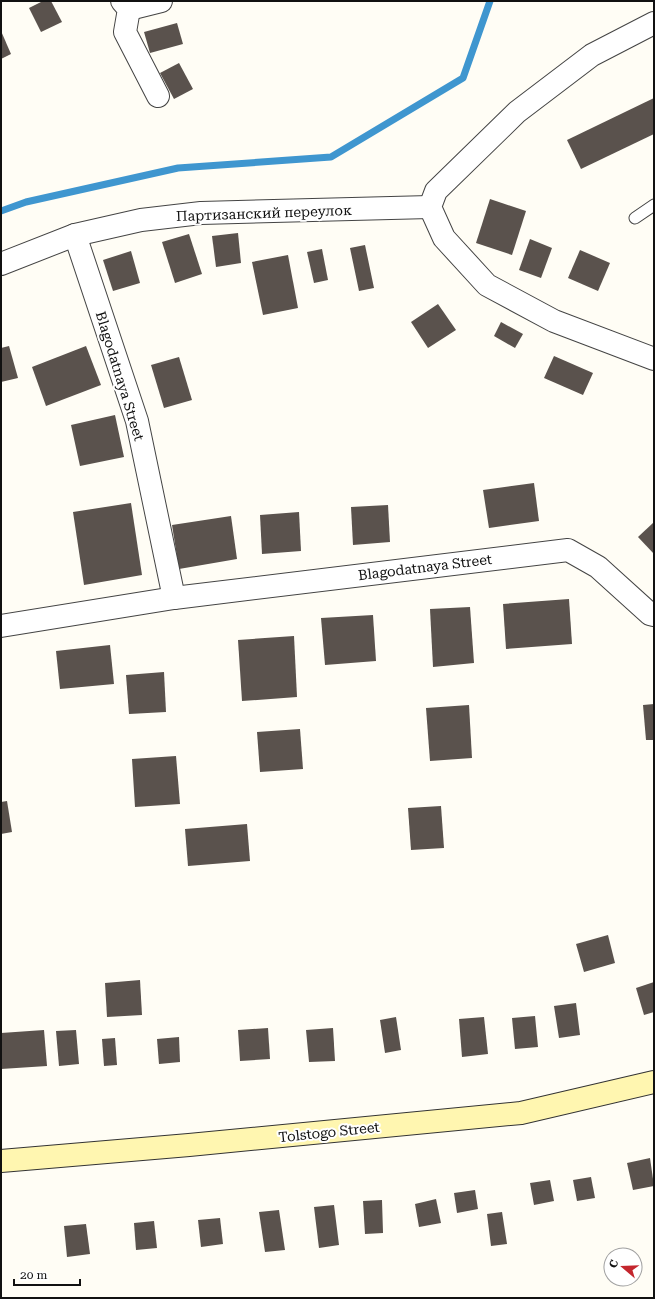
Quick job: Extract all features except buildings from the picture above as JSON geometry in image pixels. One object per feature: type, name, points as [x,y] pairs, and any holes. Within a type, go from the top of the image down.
[{"type":"main road","name":"Tolstogo Street","points":[[1,1161],[521,1113],[654,1082]]},
{"type":"street","points":[[158,96],[125,32],[125,5],[161,1]]},
{"type":"street","points":[[654,23],[592,55],[516,112],[436,191],[430,207],[444,238],[487,285],[554,321],[654,359]]},
{"type":"street","name":"Партизанский переулок","points":[[75,235],[141,220],[201,213],[430,207]]},
{"type":"street","points":[[1,264],[75,235]]},
{"type":"street","name":"Blagodatnaya Street","points":[[75,235],[136,421],[174,598]]},
{"type":"street","name":"Blagodatnaya Street","points":[[1,626],[174,598],[568,550],[598,567],[650,614],[654,615]]},
{"type":"lane","points":[[635,218],[654,205]]},
{"type":"waterway","points":[[1,211],[26,202],[178,168],[331,157],[463,78],[490,1]]}]
